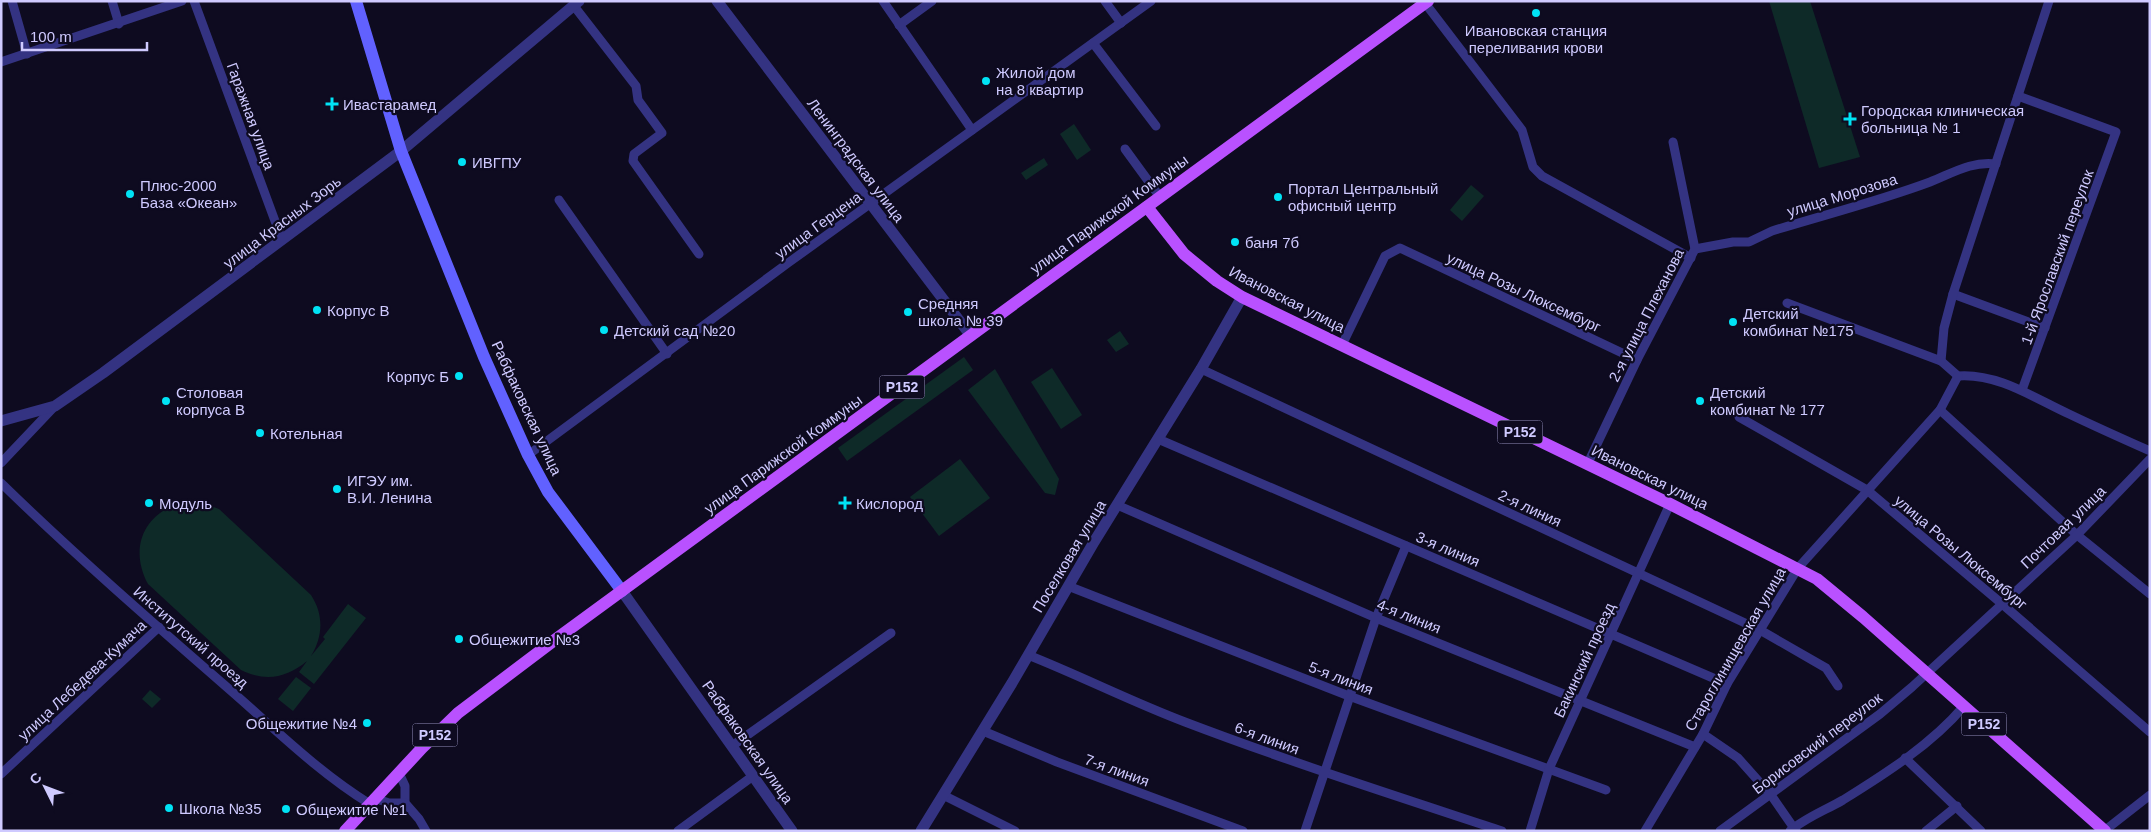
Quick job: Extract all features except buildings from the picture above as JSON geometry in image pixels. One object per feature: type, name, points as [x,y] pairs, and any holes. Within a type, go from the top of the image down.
[{"type":"main road","name":"Рабфаковская улица","points":[[356,1],[401,151],[484,357],[528,455],[548,492],[622,591]]},
{"type":"main road","name":"улица Парижской Коммуны","points":[[345,831],[458,713],[1426,2]]},
{"type":"main road","name":"Ивановская улица","points":[[1147,207],[1184,254],[1217,281],[1242,296],[1670,504],[1798,568],[1833,590],[2104,831]]},
{"type":"street","points":[[12,1],[27,54]]},
{"type":"street","points":[[112,1],[119,24]]},
{"type":"street","points":[[1,62],[119,24],[182,1]]},
{"type":"street","name":"Гаражная улица","points":[[194,1],[282,240]]},
{"type":"street","name":"Ленинградская улица","points":[[717,1],[971,336]]},
{"type":"street","points":[[882,1],[972,130]]},
{"type":"street","points":[[899,26],[932,1]]},
{"type":"street","points":[[1105,1],[1121,23]]},
{"type":"street","name":"улица Герцена","points":[[528,455],[1151,1]]},
{"type":"street","points":[[1941,361],[1944,328],[1953,294],[2049,1]]},
{"type":"street","points":[[1426,2],[1522,130],[1532,167],[1542,176],[1691,258]]},
{"type":"street","points":[[576,4],[636,86],[638,100],[662,132],[634,154],[633,161],[699,254]]},
{"type":"street","name":"улица Красных Зорь","points":[[1,463],[55,406],[103,373],[401,151],[576,4]]},
{"type":"street","points":[[1093,43],[1156,126]]},
{"type":"street","name":"1-й Ярославский переулок","points":[[2018,96],[2116,132],[2022,390]]},
{"type":"street","name":"2-я улица Плеханова","points":[[1587,465],[1638,360],[1695,250],[1674,142]]},
{"type":"street","points":[[1125,149],[1160,197]]},
{"type":"street","name":"улица Морозова","points":[[1695,250],[1733,242],[1749,242],[1772,232],[1931,182],[1968,166],[1986,163],[1996,164]]},
{"type":"street","points":[[559,200],[667,354]]},
{"type":"street","name":"улица Розы Люксембург","points":[[1342,345],[1386,256],[1400,248],[1638,360]]},
{"type":"street","points":[[1953,294],[2045,328]]},
{"type":"street","name":"Поселковая улица","points":[[921,831],[1201,369],[1242,296]]},
{"type":"street","points":[[1787,304],[1941,361],[1958,376],[1974,375],[2022,390],[2068,414],[2150,451]]},
{"type":"street","name":"2-я линия","points":[[1201,369],[1760,630],[1826,668],[1838,686]]},
{"type":"street","name":"Староглинищевская улица","points":[[1645,831],[1703,734],[1727,684],[1798,568],[1940,410],[1958,376]]},
{"type":"street","points":[[1,421],[55,406]]},
{"type":"street","points":[[1940,410],[2077,535],[2150,594]]},
{"type":"street","name":"улица Розы Люксембург","points":[[1739,417],[1867,490],[2002,603],[2150,732]]},
{"type":"street","name":"3-я линия","points":[[1158,438],[1727,684]]},
{"type":"street","name":"Почтовая улица","points":[[1927,673],[2077,535],[2150,459]]},
{"type":"street","name":"Институтский проезд","points":[[1,483],[70,550],[333,779],[372,801]]},
{"type":"street","name":"Бакинский проезд","points":[[1530,831],[1549,769],[1670,504]]},
{"type":"street","name":"4-я линия","points":[[1117,505],[1376,618],[1694,747]]},
{"type":"street","points":[[1306,831],[1376,618],[1406,546]]},
{"type":"street","name":"5-я линия","points":[[1068,586],[1349,696],[1606,790]]},
{"type":"street","name":"Рабфаковская улица","points":[[622,591],[792,831]]},
{"type":"street","name":"улица Лебедева-Кумача","points":[[1,774],[159,627]]},
{"type":"street","points":[[732,746],[891,633]]},
{"type":"street","name":"6-я линия","points":[[1028,655],[1184,721],[1324,774],[1502,831]]},
{"type":"street","name":"Борисовский переулок","points":[[1720,831],[1880,714],[1927,673]]},
{"type":"street","points":[[1703,734],[1738,758],[1771,795],[1793,830],[1843,800],[1905,758],[1964,706]]},
{"type":"street","name":"7-я линия","points":[[983,731],[1057,762],[1243,831]]},
{"type":"street","points":[[1905,758],[1981,831]]},
{"type":"street","points":[[399,773],[405,786],[405,803],[419,819],[426,831]]},
{"type":"street","points":[[678,831],[754,776]]},
{"type":"street","points":[[943,795],[1014,831]]},
{"type":"street","points":[[2104,831],[2150,795]]},
{"type":"street","points":[[372,801],[405,803]]},
{"type":"street","points":[[1926,831],[1957,806]]},
{"type":"green space","points":[[1769,1],[1810,1],[1860,157],[1819,168]]},
{"type":"green space","points":[[1074,124],[1091,150],[1077,160],[1060,134]]},
{"type":"green space","points":[[1044,158],[1048,165],[1026,180],[1021,173]]},
{"type":"green space","points":[[1471,185],[1484,196],[1462,221],[1450,210]]},
{"type":"green space","points":[[1120,331],[1129,344],[1116,352],[1107,340]]},
{"type":"green space","points":[[964,357],[973,370],[847,461],[838,448]]},
{"type":"green space","points":[[1052,368],[1082,415],[1061,429],[1031,382]]},
{"type":"green space","points":[[995,369],[1059,479],[1055,495],[1045,493],[968,390]]},
{"type":"green space","points":[[960,459],[990,498],[939,536],[910,497]]},
{"type":"green space","points":[[190,501],[200,502],[219,509],[311,595],[320,618],[320,633],[311,656],[325,639],[323,637],[348,604],[366,618],[314,684],[299,672],[307,661],[292,671],[276,676],[259,676],[241,670],[148,584],[142,570],[140,556],[141,542],[145,530],[162,511]]},
{"type":"green space","points":[[296,677],[311,688],[293,711],[278,699]]},
{"type":"green space","points":[[150,690],[161,699],[152,708],[142,699]]},
{"type":"place","name":"Ивановская станция переливания крови","points":[[1536,13]]},
{"type":"place","name":"Жилой дом на 8 квартир","points":[[986,81]]},
{"type":"place","name":"Ивастарамед","points":[[332,104]]},
{"type":"place","name":"Городская клиническая больница № 1","points":[[1850,119]]},
{"type":"place","name":"ИВГПУ","points":[[462,162]]},
{"type":"place","name":"Плюс-2000 База «Океан»","points":[[130,194]]},
{"type":"place","name":"Портал Центральный офисный центр","points":[[1278,197]]},
{"type":"place","name":"баня 7б","points":[[1235,242]]},
{"type":"place","name":"Корпус В","points":[[317,310]]},
{"type":"place","name":"Средняя школа № 39","points":[[908,312]]},
{"type":"place","name":"Детский комбинат №175","points":[[1733,322]]},
{"type":"place","name":"Детский сад №20","points":[[604,330]]},
{"type":"place","name":"Корпус Б","points":[[459,376]]},
{"type":"place","name":"Столовая корпуса В","points":[[166,401]]},
{"type":"place","name":"Детский комбинат № 177","points":[[1700,401]]},
{"type":"place","name":"Котельная","points":[[260,433]]},
{"type":"place","name":"ИГЭУ им. В.И. Ленина","points":[[337,489]]},
{"type":"place","name":"Модуль","points":[[149,503]]},
{"type":"place","name":"Кислород","points":[[845,503]]},
{"type":"place","name":"Общежитие №3","points":[[459,639]]},
{"type":"place","name":"Общежитие №4","points":[[367,723]]},
{"type":"place","name":"Школа №35","points":[[169,808]]},
{"type":"place","name":"Общежитие №1","points":[[286,809]]}]
